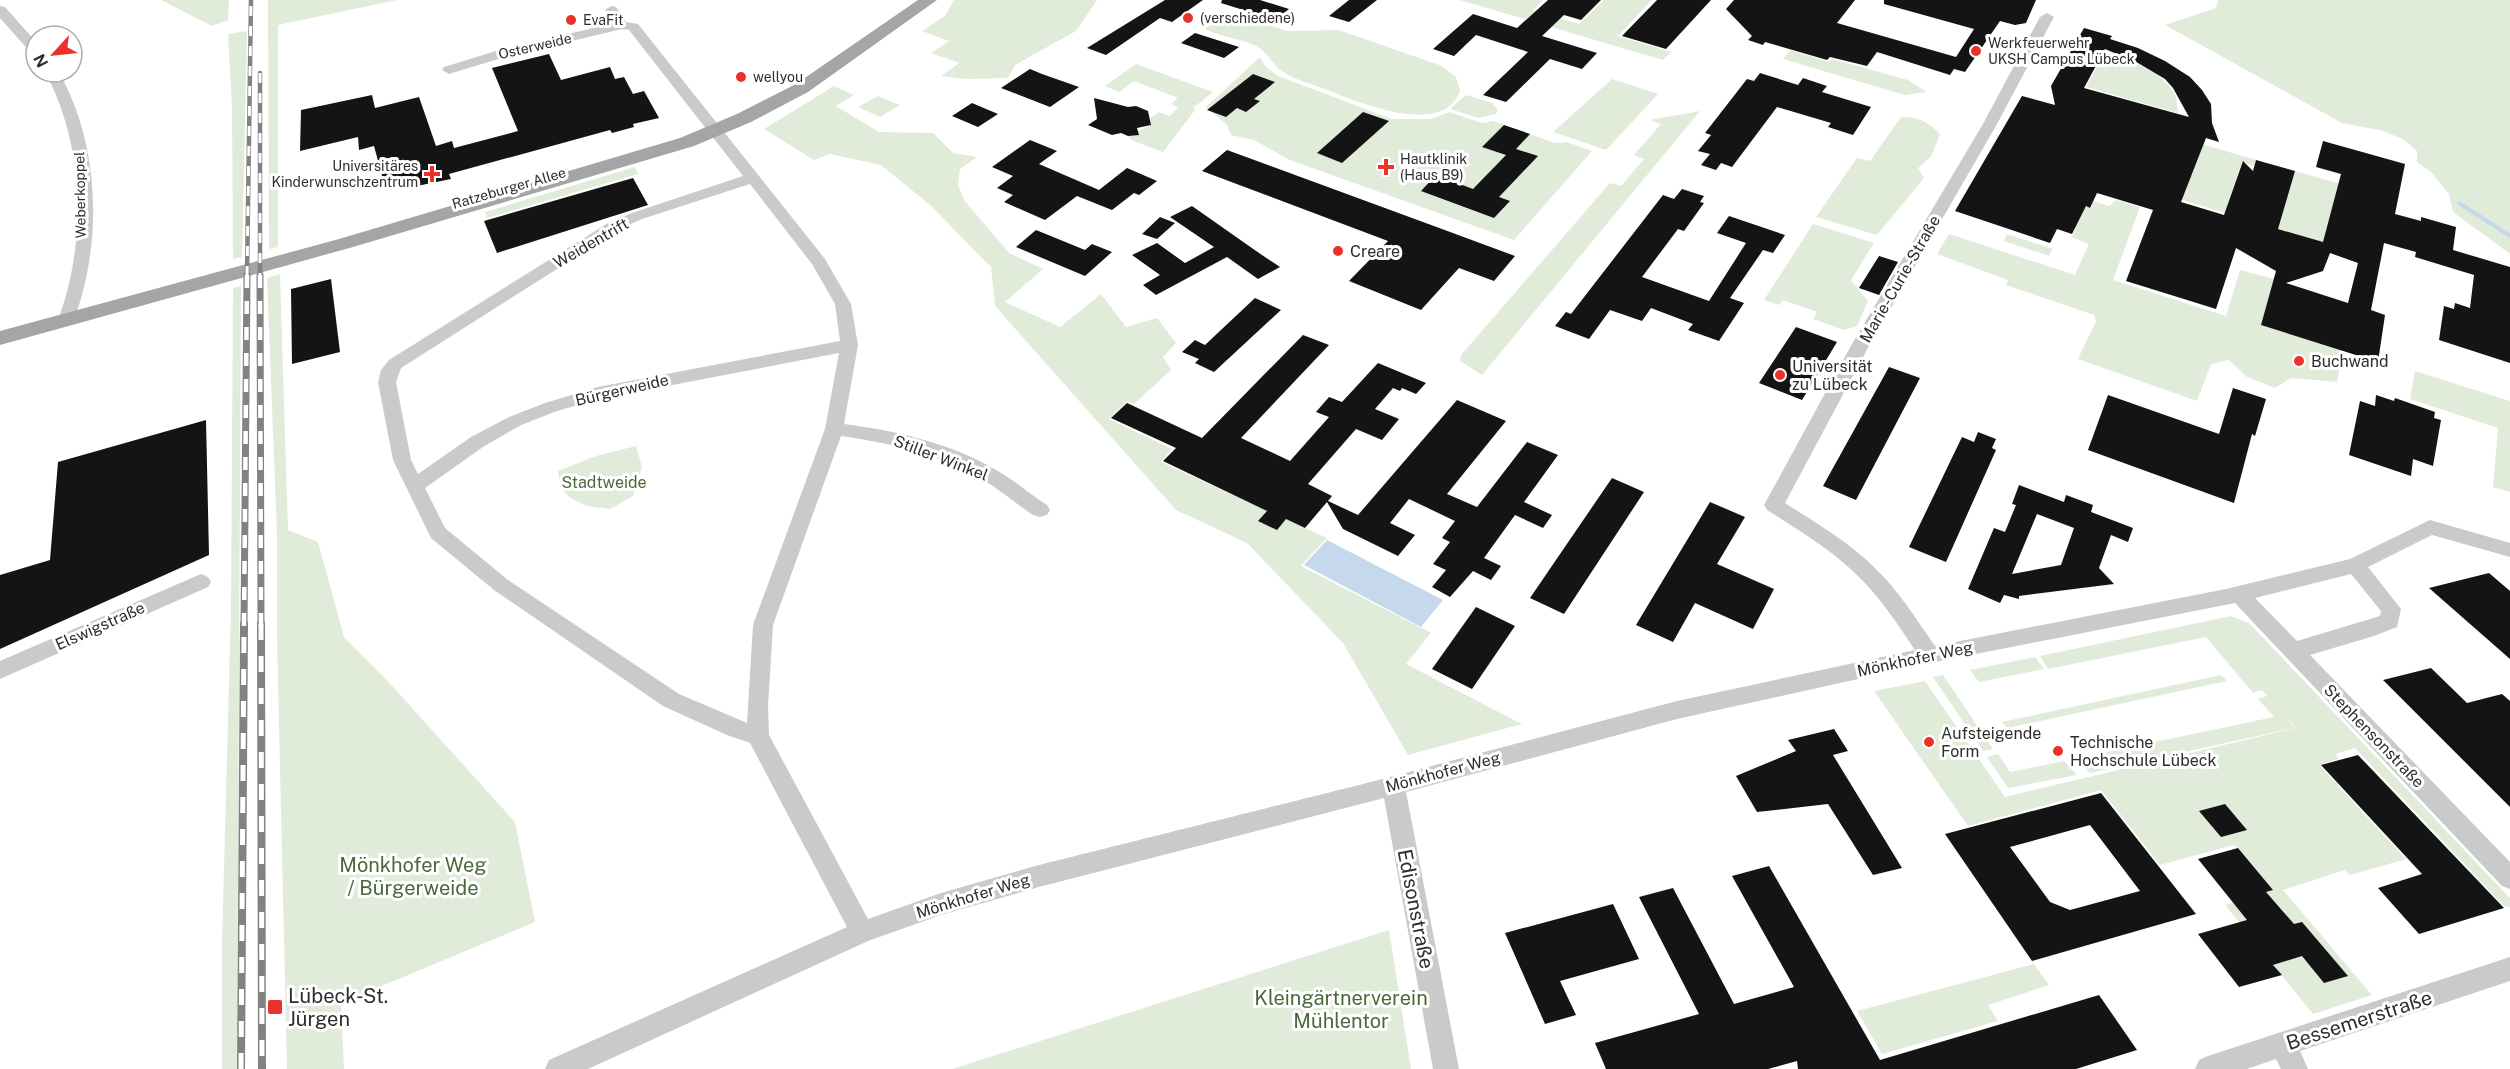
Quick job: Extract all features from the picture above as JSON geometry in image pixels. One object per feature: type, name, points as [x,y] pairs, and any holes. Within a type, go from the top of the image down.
[{"type":"main road","name":"Ratzeburger Allee","points":[[0,338],[305,252],[330,240],[683,137],[715,130],[802,88],[929,0]]},
{"type":"street","points":[[0,10],[24,34]]},
{"type":"street","points":[[611,10],[622,25],[633,27],[683,93],[754,178],[819,262],[843,304],[849,345],[834,429],[763,625],[757,705],[758,736],[862,932]]},
{"type":"street","name":"Marie-Curie-Straße","points":[[1930,655],[1900,612],[1868,574],[1820,534],[1774,505],[1862,344],[2015,78],[2047,17]]},
{"type":"street","name":"Osterweide","points":[[449,70],[504,53],[622,25]]},
{"type":"street","name":"Weberkoppel","points":[[58,84],[82,157],[82,231],[75,301],[66,320]]},
{"type":"street","name":"Weidentrift","points":[[414,486],[402,460],[387,382],[388,375],[395,364],[624,221],[754,178]]},
{"type":"street","name":"Bürgerweide","points":[[414,486],[477,442],[515,421],[551,407],[598,393],[849,345]]},
{"type":"street","name":"Stiller Winkel","points":[[834,429],[877,434],[910,442],[983,471],[1040,510]]},
{"type":"street","points":[[414,486],[438,533],[501,585],[671,700],[735,729],[758,736]]},
{"type":"street","name":"Mönkhofer Weg","points":[[558,1069],[862,932],[940,904],[1039,876],[1393,786],[1677,710],[1930,655],[2239,594],[2355,565],[2430,527],[2510,550]]},
{"type":"street","points":[[2293,651],[2374,628],[2390,621],[2391,609],[2355,565]]},
{"type":"street","name":"Elswigstraße","points":[[0,670],[201,582]]},
{"type":"street","name":"Stephensonstraße","points":[[2239,594],[2510,878]]},
{"type":"street","name":"Edisonstraße","points":[[1393,786],[1446,1069]]},
{"type":"street","name":"Bessemerstraße","points":[[2208,1069],[2510,969]]},
{"type":"street","points":[[2283,1045],[2295,1069]]},
{"type":"green space","points":[[161,0],[229,0],[228,20],[212,26]]},
{"type":"green space","points":[[268,0],[397,0],[278,25],[278,247],[269,249]]},
{"type":"green space","points":[[954,0],[1097,0],[1076,31],[1015,65],[1008,78],[965,79],[941,76],[959,63],[931,53],[949,41],[922,31],[945,16]]},
{"type":"green space","points":[[1460,0],[1543,0],[1533,10],[1579,24],[1604,0],[1652,0],[1618,36],[1671,52],[1663,60]]},
{"type":"green space","points":[[2218,0],[2510,0],[2510,254],[2453,212],[2449,194],[2431,172],[2417,162],[2417,151],[2404,140],[2384,131],[2342,123],[2165,25],[2216,8]]},
{"type":"green space","points":[[1230,13],[1288,31],[1339,30],[1442,66],[1456,77],[1460,91],[1451,105],[1436,113],[1418,115],[1376,108],[1298,80],[1280,70],[1264,51],[1256,46],[1205,29],[1223,14]]},
{"type":"green space","points":[[247,31],[242,257],[233,259],[232,107],[228,34]]},
{"type":"green space","points":[[1790,50],[1829,62],[1832,59],[1908,80],[1927,92],[1905,95],[1783,59]]},
{"type":"green space","points":[[2105,51],[2144,67],[2162,78],[2175,94],[2178,113],[2086,87]]},
{"type":"green space","points":[[1260,57],[1266,67],[1278,76],[1392,119],[1431,119],[1449,112],[1482,123],[1493,121],[1555,143],[1567,142],[1592,151],[1514,240],[1290,160],[1254,140],[1231,135],[1227,125],[1206,107]]},
{"type":"green space","points":[[1136,64],[1213,92],[1193,108],[1195,110],[1163,152],[1131,140],[1128,136],[1151,125],[1150,118],[1159,112],[1170,116],[1178,107],[1171,104],[1178,98],[1134,81],[1119,92],[1105,86]]},
{"type":"green space","points":[[1612,79],[1658,94],[1606,150],[1553,132]]},
{"type":"green space","points":[[834,86],[854,95],[836,106],[879,132],[933,133],[953,153],[977,157],[960,169],[958,185],[964,200],[1009,253],[1043,269],[1005,302],[1060,327],[1101,294],[1126,327],[1157,318],[1176,343],[1163,357],[1171,370],[1134,404],[1127,401],[1109,419],[1172,449],[1161,462],[1327,538],[1301,566],[1431,633],[1406,664],[1522,724],[1408,755],[1343,643],[1247,543],[1176,510],[995,306],[991,267],[930,205],[881,165],[830,154],[814,160],[764,129]]},
{"type":"green space","points":[[1466,95],[1492,103],[1498,110],[1496,114],[1478,118],[1450,109]]},
{"type":"green space","points":[[878,96],[900,105],[880,117],[858,107]]},
{"type":"green space","points":[[1700,111],[1482,375],[1460,361],[1461,355],[1610,183],[1621,186],[1644,159],[1634,155],[1661,124],[1650,120]]},
{"type":"green space","points":[[1901,117],[1922,121],[1940,134],[1931,157],[1918,168],[1924,178],[1877,235],[1816,217],[1857,158],[1870,161]]},
{"type":"green space","points":[[2198,143],[2256,160],[2254,166],[2242,162],[2227,205],[2238,217],[2176,198],[2185,192],[2201,151]]},
{"type":"green space","points":[[635,167],[638,174],[487,218],[485,212]]},
{"type":"green space","points":[[2288,169],[2351,187],[2339,247],[2273,227]]},
{"type":"green space","points":[[2116,200],[2140,207],[2113,280],[2226,316],[2240,270],[2274,279],[2261,325],[2343,351],[2337,382],[2291,378],[2275,388],[2247,377],[2229,360],[2211,364],[2197,401],[2078,359],[2096,321],[2094,315],[2006,285],[2008,280],[1937,254],[1949,234],[2075,275],[2089,244],[2072,237],[2076,227],[2062,222],[2073,203],[2091,208],[2093,201],[2109,206]]},
{"type":"green space","points":[[1813,224],[1874,243],[1851,280],[1868,301],[1857,326],[1844,330],[1813,319],[1817,312],[1783,300],[1779,305],[1764,300]]},
{"type":"green space","points":[[2007,234],[2053,249],[2049,256],[2004,241]]},
{"type":"green space","name":"Mönkhofer Weg / Bürgerweide","points":[[280,274],[288,530],[318,542],[344,637],[384,677],[515,822],[535,922],[341,1003],[344,1069],[287,1069],[277,638],[277,535],[267,278]]},
{"type":"green space","points":[[241,286],[237,1069],[222,1069],[222,942],[231,608],[233,288]]},
{"type":"green space","points":[[2415,371],[2510,401],[2510,492],[2493,487],[2498,428],[2410,399]]},
{"type":"green space","name":"Stadtweide","points":[[636,446],[642,467],[633,496],[610,509],[586,506],[569,497],[561,487],[558,471],[596,456]]},
{"type":"green space","points":[[2231,616],[2249,623],[2510,898],[2510,907],[2504,906],[2355,748],[2336,754],[2339,759],[2319,765],[2406,859],[2350,875],[2345,870],[2283,890],[2372,995],[2313,1014],[2225,905],[2273,890],[2238,848],[2233,845],[2160,865],[2101,790],[1968,826],[1874,691],[1925,681],[2005,797],[2295,728],[2284,715],[2294,728],[2090,773],[2074,759],[2274,717],[2258,699],[2267,696],[2262,690],[2253,693],[2206,637],[2048,669],[2040,656]]},
{"type":"green space","points":[[2035,657],[2044,669],[1979,682],[1970,670]]},
{"type":"green space","points":[[1943,675],[1993,749],[1983,751],[1933,677]]},
{"type":"green space","points":[[2221,675],[2227,681],[2007,728],[2002,722]]},
{"type":"green space","points":[[1998,754],[2010,772],[2064,761],[2077,775],[2008,788],[1987,757]]},
{"type":"green space","name":"Kleingärtnerverein Mühlentor","points":[[1389,930],[1411,1069],[952,1069]]},
{"type":"green space","points":[[2034,964],[2049,985],[1988,1005],[1998,1021],[1882,1054],[1857,1011]]},
{"type":"water","points":[[1327,540],[1443,600],[1421,627],[1304,565]]},
{"type":"building","points":[[1165,0],[1203,0],[1172,22],[1160,18],[1106,55],[1087,48]]},
{"type":"building","points":[[1222,0],[1260,0],[1289,9],[1275,20],[1221,3]]},
{"type":"building","points":[[1349,0],[1377,0],[1349,22],[1329,16]]},
{"type":"building","points":[[1548,0],[1601,0],[1581,20],[1564,15],[1542,36],[1597,53],[1582,69],[1550,59],[1506,102],[1483,95],[1528,52],[1476,35],[1454,56],[1433,49],[1473,14],[1517,28]]},
{"type":"building","points":[[1657,0],[1711,0],[1666,49],[1622,36]]},
{"type":"building","points":[[1734,0],[1855,0],[1837,23],[1956,57],[1974,29],[1884,4],[1884,0],[2036,0],[2026,23],[2015,25],[2000,21],[1965,72],[1954,69],[1950,75],[1877,52],[1867,66],[1830,57],[1827,60],[1765,42],[1763,45],[1748,40],[1752,36],[1726,9]]},
{"type":"building","points":[[2084,28],[2112,36],[2110,39],[2138,48],[2165,61],[2190,77],[2202,90],[2211,104],[2212,123],[2219,142],[2206,138],[2181,202],[2224,215],[2243,161],[2253,171],[2256,160],[2295,171],[2278,229],[2323,242],[2341,174],[2316,167],[2323,141],[2405,164],[2395,214],[2421,221],[2421,217],[2456,227],[2453,250],[2510,267],[2510,363],[2439,340],[2444,306],[2454,309],[2455,303],[2470,308],[2474,275],[2415,257],[2416,252],[2384,243],[2371,310],[2385,315],[2378,362],[2261,325],[2276,271],[2236,248],[2216,309],[2126,281],[2153,210],[2097,193],[2090,208],[2086,206],[2072,234],[2057,229],[2050,243],[1955,211],[2022,96],[2055,105],[2051,86]],"holes":[[[2105,49],[2138,63],[2165,79],[2173,88],[2189,117],[2084,88]],[[2330,253],[2358,263],[2348,303],[2286,283],[2323,271]]]},
{"type":"building","points":[[1195,33],[1239,47],[1224,58],[1181,43]]},
{"type":"building","points":[[549,54],[561,80],[610,67],[615,79],[624,77],[633,94],[644,91],[659,118],[633,124],[634,127],[612,133],[610,130],[449,174],[451,179],[407,188],[384,183],[374,146],[359,150],[358,137],[300,151],[301,110],[372,95],[375,108],[419,97],[436,146],[452,141],[454,148],[518,131],[492,68]]},
{"type":"building","points":[[1030,69],[1079,87],[1050,107],[1001,88]]},
{"type":"building","points":[[1760,73],[1798,85],[1803,78],[1827,86],[1822,92],[1871,107],[1853,135],[1828,127],[1831,123],[1777,107],[1732,167],[1721,163],[1716,170],[1701,165],[1710,154],[1698,151],[1711,135],[1705,133],[1747,79],[1754,81]]},
{"type":"building","points":[[1253,74],[1275,82],[1254,99],[1260,101],[1246,112],[1237,108],[1226,117],[1207,110]]},
{"type":"building","points":[[1094,98],[1128,107],[1136,106],[1148,111],[1151,125],[1137,128],[1139,135],[1128,136],[1121,133],[1112,135],[1088,125],[1097,119]]},
{"type":"building","points":[[972,103],[998,114],[978,127],[952,116]]},
{"type":"building","points":[[1363,112],[1389,121],[1342,163],[1317,153]]},
{"type":"building","name":"Hautklinik (Haus B9)","points":[[1504,125],[1530,134],[1516,149],[1538,156],[1499,197],[1510,201],[1494,218],[1421,191],[1436,175],[1473,189],[1506,155],[1482,147]]},
{"type":"building","points":[[1030,140],[1057,151],[1039,164],[1099,190],[1127,168],[1157,181],[1139,195],[1134,193],[1112,210],[1077,196],[1045,220],[1004,202],[1013,195],[997,188],[1013,176],[992,167]]},
{"type":"building","points":[[1227,150],[1515,256],[1494,281],[1459,268],[1421,310],[1349,281],[1388,241],[1202,171]]},
{"type":"building","points":[[633,178],[648,205],[497,253],[484,221]]},
{"type":"building","points":[[1682,189],[1704,196],[1700,202],[1704,203],[1684,231],[1678,229],[1642,277],[1709,301],[1746,243],[1717,233],[1729,216],[1785,235],[1773,253],[1763,250],[1730,298],[1744,303],[1719,341],[1688,330],[1693,324],[1651,308],[1642,321],[1610,310],[1589,339],[1555,326],[1566,312],[1571,314],[1663,195],[1674,199]]},
{"type":"building","points":[[1192,206],[1280,267],[1258,279],[1227,257],[1156,295],[1143,285],[1160,275],[1132,255],[1157,243],[1185,263],[1214,247],[1170,217]]},
{"type":"building","points":[[1160,217],[1175,223],[1157,239],[1142,234]]},
{"type":"building","points":[[1036,230],[1085,250],[1092,244],[1112,252],[1085,276],[1016,247]]},
{"type":"building","points":[[1879,256],[1898,262],[1879,295],[1859,288]]},
{"type":"building","points":[[331,279],[340,352],[292,364],[291,289]]},
{"type":"building","points":[[1255,298],[1281,310],[1214,372],[1195,363],[1199,359],[1182,352],[1195,340],[1205,345]]},
{"type":"building","points":[[1796,327],[1837,342],[1802,400],[1759,383]]},
{"type":"building","points":[[1303,335],[1329,345],[1241,438],[1290,461],[1329,417],[1316,412],[1329,397],[1342,402],[1378,363],[1426,383],[1416,394],[1402,388],[1400,391],[1393,388],[1375,409],[1399,419],[1382,440],[1356,429],[1308,484],[1332,496],[1328,501],[1358,515],[1457,400],[1506,421],[1447,494],[1477,507],[1527,442],[1558,455],[1524,502],[1552,515],[1543,528],[1515,515],[1484,558],[1501,566],[1491,580],[1473,571],[1450,597],[1432,587],[1446,570],[1433,564],[1450,542],[1442,538],[1455,521],[1409,499],[1390,523],[1415,535],[1398,556],[1343,529],[1327,502],[1305,528],[1286,519],[1277,530],[1258,521],[1267,511],[1163,461],[1176,448],[1111,418],[1127,403],[1202,438]]},
{"type":"building","points":[[1889,367],[1920,378],[1856,500],[1823,486]]},
{"type":"building","points":[[2233,388],[2266,399],[2255,436],[2252,434],[2234,503],[2088,450],[2108,395],[2219,434]]},
{"type":"building","points":[[2376,395],[2394,401],[2395,398],[2435,412],[2434,418],[2441,420],[2433,466],[2413,459],[2411,476],[2349,455],[2360,401],[2375,406]]},
{"type":"building","points":[[206,420],[209,555],[0,649],[0,575],[50,560],[58,462]]},
{"type":"building","points":[[1978,432],[1996,439],[1992,448],[1996,450],[1946,562],[1909,547],[1962,437],[1974,442]]},
{"type":"building","points":[[1612,478],[1644,492],[1564,614],[1530,598]]},
{"type":"building","points":[[2019,485],[2064,502],[2066,495],[2093,505],[2091,512],[2133,528],[2128,542],[2111,535],[2099,568],[2114,584],[2019,596],[2019,599],[2004,595],[2000,603],[1968,589],[1994,528],[2005,532],[2016,505],[2012,504]],"holes":[[[2037,514],[2074,528],[2061,565],[2012,574]]]},
{"type":"building","points":[[1710,502],[1745,517],[1717,564],[1774,589],[1753,629],[1695,603],[1673,642],[1636,625]]},
{"type":"building","points":[[2489,573],[2510,591],[2510,659],[2429,588]]},
{"type":"building","points":[[1476,607],[1515,626],[1472,689],[1432,669]]},
{"type":"building","points":[[2431,668],[2467,703],[2502,694],[2510,701],[2510,807],[2383,680]]},
{"type":"building","points":[[1834,729],[1848,751],[1833,755],[1902,868],[1873,875],[1828,804],[1757,812],[1736,776],[1796,751],[1788,740]]},
{"type":"building","points":[[2358,755],[2504,908],[2419,934],[2378,888],[2422,874],[2321,765]]},
{"type":"building","points":[[2101,793],[2196,914],[2032,961],[1945,834]],"holes":[[[2090,825],[2140,891],[2070,910],[2050,902],[2010,847]]]},
{"type":"building","points":[[2225,804],[2247,830],[2221,837],[2199,811]]},
{"type":"building","points":[[2238,848],[2273,890],[2266,892],[2294,924],[2302,922],[2348,976],[2324,983],[2302,956],[2273,965],[2282,975],[2239,987],[2198,934],[2247,920],[2198,859]]},
{"type":"building","points":[[1769,866],[1880,1060],[2099,995],[2137,1050],[2076,1069],[1798,1069],[1797,1061],[1768,1069],[1606,1069],[1595,1043],[1699,1014],[1639,897],[1673,888],[1734,1004],[1794,987],[1732,876]]},
{"type":"building","points":[[1613,904],[1639,959],[1560,981],[1576,1015],[1545,1024],[1505,933]]},
{"type":"waterway","points":[[2459,203],[2510,236]]},
{"type":"railway","points":[[247,276],[251,0]]},
{"type":"railway","points":[[260,73],[260,275]]},
{"type":"railway","points":[[244,626],[247,275]]},
{"type":"railway","points":[[260,275],[261,626]]},
{"type":"railway","points":[[241,1069],[244,624]]},
{"type":"railway","points":[[261,624],[262,1069]]},
{"type":"place","name":"(verschiedene)","points":[[1188,18]]},
{"type":"place","name":"EvaFit","points":[[571,20]]},
{"type":"place","name":"Werkfeuerwehr UKSH Campus Lübeck","points":[[1976,51]]},
{"type":"place","name":"wellyou","points":[[741,77]]},
{"type":"place","name":"Hautklinik (Haus B9)","points":[[1386,167]]},
{"type":"place","name":"Universitäres Kinderwunschzentrum","points":[[432,174]]},
{"type":"place","name":"Creare","points":[[1338,251]]},
{"type":"place","name":"Buchwand","points":[[2299,361]]},
{"type":"place","name":"Universität zu Lübeck","points":[[1780,375]]},
{"type":"place","name":"Aufsteigende Form","points":[[1929,742]]},
{"type":"place","name":"Technische Hochschule Lübeck","points":[[2058,751]]},
{"type":"place","name":"Lübeck-St. Jürgen","points":[[275,1007]]}]
